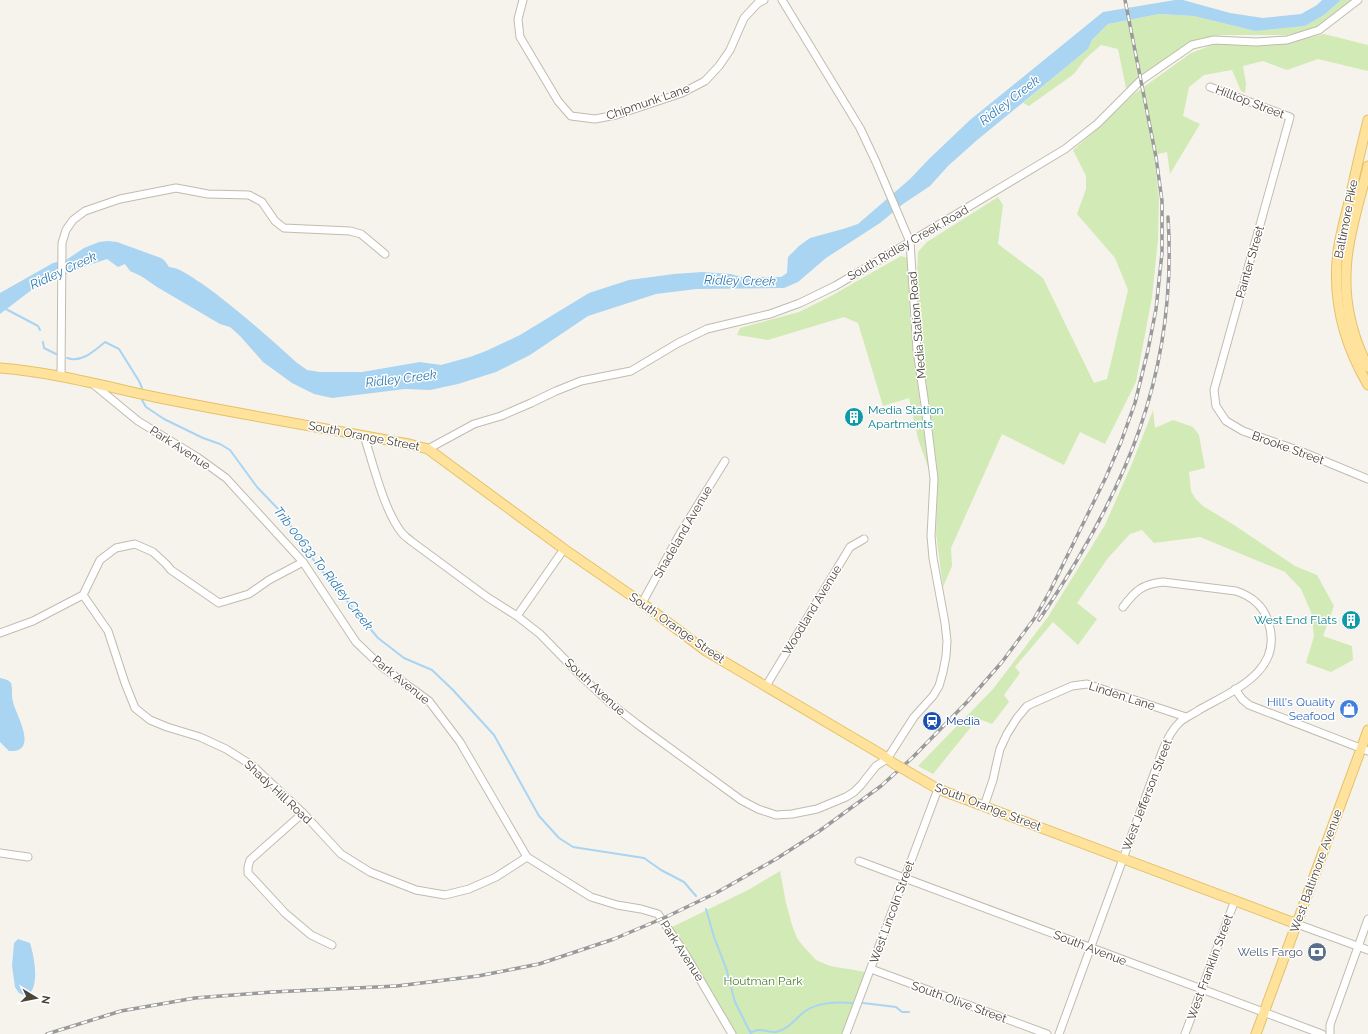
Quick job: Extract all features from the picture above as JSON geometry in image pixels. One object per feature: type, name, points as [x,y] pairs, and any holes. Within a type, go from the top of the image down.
[{"type":"main road","name":"Baltimore Pike","points":[[1368,120],[1341,234],[1337,278],[1339,307],[1343,327],[1353,356],[1368,385]]},
{"type":"main road","name":"Baltimore Pike","points":[[1368,166],[1348,252],[1346,277],[1348,306],[1352,324],[1368,367]]},
{"type":"main road","name":"South Orange Street","points":[[0,368],[92,383],[156,397],[428,449],[564,549],[642,603],[706,651],[938,789],[1297,924]]},
{"type":"main road","name":"West Baltimore Avenue","points":[[1256,1034],[1364,750],[1368,730]]},
{"type":"street","name":"Chipmunk Lane","points":[[523,0],[518,19],[520,36],[558,102],[571,116],[595,119],[616,115],[674,95],[705,81],[730,50],[744,18],[758,3],[764,0]]},
{"type":"street","name":"Media Station Road","points":[[782,0],[860,128],[904,225],[910,242],[917,350],[934,479],[931,536],[933,558],[947,641],[945,661],[939,686],[933,696],[914,717],[890,761]]},
{"type":"street","name":"South Ridley Creek Road","points":[[428,449],[474,424],[501,416],[556,390],[581,381],[631,371],[678,343],[707,330],[770,314],[800,303],[835,286],[1065,149],[1097,124],[1140,81],[1192,45],[1214,40],[1256,42],[1287,40],[1319,30],[1358,0]]},
{"type":"street","name":"Hilltop Street","points":[[1210,87],[1290,117]]},
{"type":"street","name":"Painter Street","points":[[1216,406],[1214,390],[1290,117]]},
{"type":"street","points":[[60,377],[62,243],[66,230],[74,220],[85,211],[120,199],[176,188],[208,194],[249,195],[262,202],[275,221],[284,228],[350,231],[361,234],[386,254]]},
{"type":"street","name":"Park Avenue","points":[[92,383],[138,421],[197,457],[226,478],[303,562],[356,642],[381,666],[429,701],[460,742],[526,856],[591,897],[617,905],[641,909],[658,914],[684,952],[732,1034]]},
{"type":"street","name":"Brooke Street","points":[[1216,406],[1226,421],[1243,432],[1300,451],[1368,479]]},
{"type":"street","name":"South Avenue","points":[[364,436],[386,500],[402,533],[487,597],[517,616],[540,634],[583,678],[637,724],[741,800],[758,809],[776,815],[792,814],[817,809],[854,792],[876,766],[890,761]]},
{"type":"street","name":"Shadeland Avenue","points":[[642,603],[681,532],[725,461]]},
{"type":"street","name":"Woodland Avenue","points":[[766,686],[850,547],[864,539]]},
{"type":"street","points":[[0,632],[33,621],[83,595],[100,560],[116,548],[135,544],[153,552],[171,570],[219,603],[249,594],[269,580],[303,562]]},
{"type":"street","points":[[517,616],[564,549]]},
{"type":"street","name":"West Jefferson Street","points":[[1059,1034],[1168,736],[1177,725],[1186,718],[1255,676],[1265,664],[1270,649],[1271,634],[1268,620],[1261,608],[1250,596],[1244,594],[1225,589],[1163,582],[1152,583],[1140,588],[1132,595],[1123,607]]},
{"type":"street","name":"Shady Hill Road","points":[[83,595],[108,632],[135,708],[150,720],[200,737],[226,749],[253,766],[302,813],[341,854],[370,872],[416,890],[445,895],[469,889],[496,877],[526,856]]},
{"type":"street","name":"Linden Lane","points":[[984,806],[993,780],[1000,749],[1017,718],[1027,706],[1072,686],[1087,684],[1186,718]]},
{"type":"street","points":[[1235,689],[1242,699],[1249,705],[1364,750]]},
{"type":"street","name":"West Lincoln Street","points":[[846,1034],[938,789]]},
{"type":"street","points":[[302,813],[250,860],[248,873],[285,913],[311,935],[332,946]]},
{"type":"street","points":[[0,853],[28,857]]},
{"type":"street","name":"South Avenue","points":[[859,861],[1322,1034]]},
{"type":"street","name":"West Franklin Street","points":[[1185,1034],[1235,900]]},
{"type":"street","points":[[1330,1034],[1330,1025],[1368,919]]},
{"type":"street","name":"South Orange Street","points":[[1297,924],[1368,950]]},
{"type":"street","name":"South Olive Street","points":[[871,969],[1047,1034]]},
{"type":"green space","points":[[1341,0],[1352,0],[1319,27],[1287,35],[1222,35],[1202,38],[1185,45],[1126,88],[1118,49],[1101,45],[1085,59],[1074,74],[1029,106],[1023,103],[1088,49],[1092,40],[1108,24],[1159,14],[1194,16],[1255,31],[1305,26],[1324,15]]},
{"type":"green space","points":[[1324,34],[1368,45],[1368,71],[1318,59],[1287,70],[1263,61],[1243,66],[1246,84],[1245,93],[1241,91],[1232,70],[1204,75],[1189,87],[1183,116],[1200,124],[1170,174],[1167,152],[1154,155],[1159,199],[1158,239],[1152,297],[1136,382],[1105,444],[1080,432],[1064,465],[1002,434],[951,548],[952,566],[943,587],[936,533],[938,476],[922,351],[917,276],[918,252],[927,242],[998,197],[1003,205],[998,244],[1043,278],[1094,383],[1107,379],[1128,290],[1115,258],[1077,214],[1086,189],[1086,176],[1073,150],[1134,94],[1191,53],[1215,44],[1288,43]]},
{"type":"green space","points":[[901,256],[908,258],[913,350],[929,470],[918,439],[909,398],[883,406],[858,323],[844,317],[768,340],[737,335],[740,328],[799,312],[831,296]]},
{"type":"green space","points":[[1153,410],[1155,428],[1173,420],[1193,427],[1199,435],[1205,468],[1189,472],[1191,491],[1195,498],[1203,506],[1295,566],[1317,575],[1334,606],[1323,636],[1352,646],[1353,660],[1331,672],[1306,663],[1314,636],[1311,612],[1301,589],[1285,572],[1200,537],[1154,543],[1142,530],[1130,534],[1108,558],[1077,603],[1097,619],[1078,645],[1053,622],[1015,667],[1020,673],[1004,695],[1009,702],[992,724],[982,720],[971,727],[933,774],[918,766],[993,689],[1048,617],[1105,525],[1131,466]]},
{"type":"green space","name":"Houtman Park","points":[[780,871],[792,925],[797,938],[803,946],[816,960],[830,966],[866,972],[846,1034],[732,1034],[668,929],[750,889]]},
{"type":"water","name":"Ridley Creek","points":[[1183,0],[1230,13],[1263,18],[1301,14],[1317,5],[1322,0],[1341,0],[1324,15],[1305,26],[1255,31],[1194,16],[1159,14],[1108,24],[1092,40],[1088,49],[976,141],[948,166],[930,186],[903,204],[880,223],[826,258],[798,282],[784,288],[696,289],[656,294],[588,316],[530,355],[496,372],[458,384],[430,390],[405,389],[332,398],[314,394],[292,383],[263,362],[230,327],[220,324],[141,276],[130,271],[125,264],[118,267],[107,259],[42,282],[0,314],[0,293],[53,263],[66,260],[84,248],[99,242],[117,242],[161,258],[169,267],[182,271],[201,283],[238,311],[307,370],[320,372],[362,372],[420,362],[441,365],[470,357],[520,335],[589,293],[629,280],[702,272],[731,274],[741,277],[781,277],[787,273],[788,257],[799,246],[810,238],[858,224],[910,179],[970,120],[1103,12]]},
{"type":"water","points":[[0,678],[11,683],[13,702],[24,732],[25,740],[23,746],[18,750],[9,751],[0,742]]},
{"type":"water","points":[[18,939],[30,943],[33,956],[35,972],[34,987],[26,996],[19,993],[15,987],[12,966],[14,943]]},
{"type":"waterway","name":"Trib 00633 To Ridley Creek","points":[[4,308],[38,326],[40,330]]},
{"type":"waterway","name":"Trib 00633 To Ridley Creek","points":[[43,342],[44,348],[56,354]]},
{"type":"waterway","name":"Trib 00633 To Ridley Creek","points":[[67,358],[83,358],[105,342],[119,349],[142,388]]},
{"type":"waterway","name":"Trib 00633 To Ridley Creek","points":[[142,400],[146,407],[164,419],[230,450],[257,487],[282,513],[317,565],[378,638],[404,658],[432,670],[453,690],[494,735],[539,816],[559,838],[573,847],[644,858],[661,870],[684,882],[696,896]]},
{"type":"waterway","name":"Trib 00633 To Ridley Creek","points":[[706,909],[714,937],[726,968],[735,1002],[751,1034]]},
{"type":"waterway","points":[[750,1031],[780,1031],[788,1027],[804,1012],[815,1006],[833,1003],[852,1003]]},
{"type":"waterway","points":[[863,1003],[896,1007],[902,1012],[909,1012]]},
{"type":"railway","points":[[47,1034],[121,1011],[195,998],[272,992],[397,986],[478,976],[539,964],[614,939],[666,917],[716,893],[776,859],[818,832],[881,786],[912,758],[967,702],[1002,662],[1034,619],[1050,591],[1106,477],[1135,403],[1156,309],[1162,253],[1162,201],[1156,157],[1125,0]]},
{"type":"railway","points":[[1039,620],[1070,573],[1097,525],[1120,478],[1140,429],[1154,380],[1164,328],[1169,274],[1168,217]]},
{"type":"place","name":"Media Station Apartments","points":[[854,417]]},
{"type":"place","name":"West End Flats","points":[[1351,620]]},
{"type":"place","name":"Hill's Quality Seafood","points":[[1349,709]]},
{"type":"place","name":"Media","points":[[932,721]]},
{"type":"place","name":"Wells Fargo","points":[[1317,952]]}]
